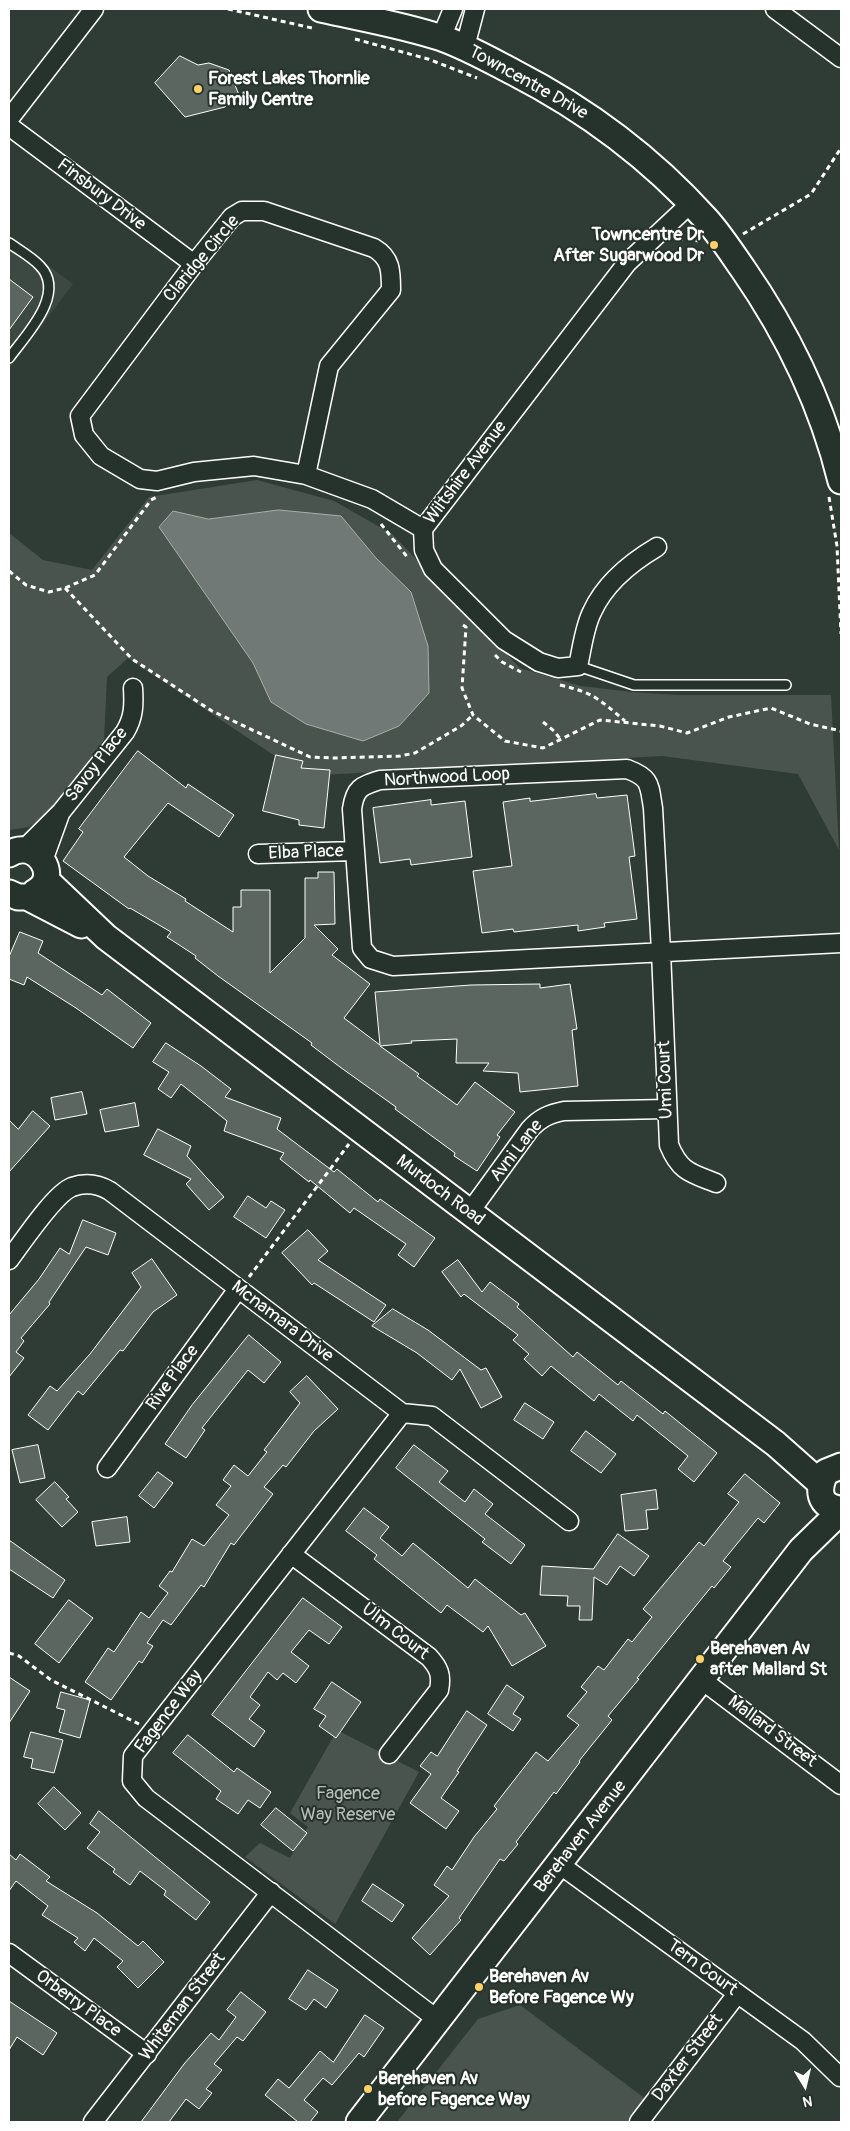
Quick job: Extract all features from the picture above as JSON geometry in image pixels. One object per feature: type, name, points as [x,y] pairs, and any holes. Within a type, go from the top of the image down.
[{"type":"street","points":[[9,119],[94,9]]},
{"type":"street","name":"Towncentre Drive","points":[[321,9],[441,38],[465,48],[539,86],[594,119],[637,153],[691,203],[727,245],[760,294],[793,350],[816,401],[834,452],[834,484]]},
{"type":"street","points":[[441,38],[453,9]]},
{"type":"street","points":[[465,48],[475,9]]},
{"type":"street","points":[[775,9],[841,58]]},
{"type":"street","name":"Finsbury Drive","points":[[9,126],[194,264]]},
{"type":"street","name":"Wiltshire Avenue","points":[[578,666],[558,668],[539,662],[504,640],[433,569],[424,550],[423,529],[627,263],[691,203]]},
{"type":"street","name":"Claridge Circle","points":[[306,475],[329,366],[391,290],[391,266],[383,253],[374,248],[264,211],[242,211],[232,217],[194,264],[80,416],[84,435],[101,456],[140,479],[157,481],[194,472],[254,466],[306,475],[372,500],[423,529]]},
{"type":"street","points":[[578,666],[591,613],[610,583],[639,558],[658,548]]},
{"type":"street","name":"Savoy Place","points":[[23,858],[125,732],[132,720],[134,710],[133,688]]},
{"type":"street","name":"Northwood Loop","points":[[661,951],[650,787],[643,775],[627,769],[380,780],[362,786],[354,797],[352,809],[354,851],[362,948],[371,959],[393,966],[841,943]]},
{"type":"street","name":"Elba Place","points":[[258,854],[354,851]]},
{"type":"street","name":"Murdoch Road","points":[[15,898],[40,889],[23,858]]},
{"type":"street","name":"Murdoch Road","points":[[23,858],[106,937],[776,1444],[835,1483]]},
{"type":"street","name":"Murdoch Road","points":[[15,898],[106,937]]},
{"type":"street","name":"Umi Court","points":[[661,951],[669,1145],[675,1161],[687,1171],[716,1183]]},
{"type":"street","name":"Avni Lane","points":[[469,1213],[530,1129],[549,1114],[564,1111],[668,1109]]},
{"type":"street","name":"Mcnamara Drive","points":[[9,1260],[60,1195],[72,1187],[98,1184],[110,1191],[402,1413]]},
{"type":"street","name":"Rive Place","points":[[106,1468],[239,1289]]},
{"type":"street","points":[[402,1413],[432,1416],[569,1521]]},
{"type":"street","name":"Fagence Way","points":[[402,1413],[133,1756],[132,1781],[146,1798],[438,2020]]},
{"type":"street","name":"Berehaven Avenue","points":[[359,2122],[801,1550],[835,1483]]},
{"type":"street","name":"Ulm Court","points":[[291,1554],[429,1657],[438,1667],[441,1678],[439,1690],[389,1754]]},
{"type":"street","name":"Mallard Street","points":[[702,1680],[841,1785]]},
{"type":"street","name":"Tern Court","points":[[559,1864],[803,2041],[818,2053],[840,2077]]},
{"type":"street","name":"Whiteman Street","points":[[93,2122],[271,1892]]},
{"type":"street","name":"Orberry Place","points":[[9,1953],[147,2054]]},
{"type":"street","name":"Daxter Street","points":[[639,2122],[737,1994]]},
{"type":"lane","points":[[9,243],[41,267],[48,291],[46,304],[40,317],[9,358]]},
{"type":"lane","points":[[578,666],[634,685],[786,685]]},
{"type":"path","points":[[398,51],[428,59],[486,81]]},
{"type":"path","points":[[727,245],[811,194],[841,148]]},
{"type":"path","points":[[674,239],[692,239],[701,243]]},
{"type":"path","points":[[834,484],[832,507],[837,546],[841,634]]},
{"type":"path","points":[[9,571],[26,585],[49,592],[65,588],[94,575],[151,500],[159,497]]},
{"type":"path","points":[[373,519],[380,524],[410,560]]},
{"type":"path","points":[[65,588],[132,659],[212,711],[310,756],[334,758],[400,756],[415,753],[460,726],[473,715]]},
{"type":"path","points":[[460,621],[466,627],[462,688],[473,715],[505,741],[543,748],[600,720],[660,726],[687,733],[728,717],[771,708],[810,724],[841,731]]},
{"type":"path","points":[[543,722],[561,740]]},
{"type":"path","points":[[239,1289],[360,1130]]},
{"type":"path","points":[[9,1653],[19,1656],[51,1680],[139,1724],[151,1733]]},
{"type":"shaded area","points":[[9,236],[73,284],[9,369]]},
{"type":"shaded area","points":[[279,510],[341,516],[376,558],[411,592],[428,646],[429,693],[399,726],[363,741],[306,724],[271,702],[253,663],[159,527],[173,511],[208,519]]},
{"type":"green space","points":[[257,480],[334,501],[392,534],[520,668],[581,686],[632,692],[677,695],[831,695],[839,850],[798,774],[662,756],[305,776],[128,658],[107,677],[104,740],[49,812],[29,827],[9,830],[9,533],[43,560],[92,570],[149,497]]},
{"type":"green space","name":"Fagence Way Reserve","points":[[337,1730],[419,1772],[335,1924],[245,1857],[260,1843],[290,1858],[308,1827],[290,1813]]},
{"type":"green space","points":[[520,2005],[647,2100],[630,2122],[397,2122],[478,2019]]},
{"type":"building","name":"Forest Lakes Thornlie Family Centre","points":[[180,56],[198,65],[209,63],[229,70],[239,95],[229,98],[225,107],[185,117],[155,83]]},
{"type":"building","points":[[9,279],[33,297],[9,330]]},
{"type":"building","points":[[138,751],[186,788],[188,784],[234,815],[219,837],[168,803],[124,857],[148,876],[186,899],[185,901],[233,932],[233,907],[241,907],[241,890],[270,890],[270,973],[305,938],[305,878],[318,878],[318,872],[334,872],[335,924],[314,925],[338,949],[332,955],[370,984],[344,1018],[380,1045],[375,992],[471,985],[540,984],[540,988],[570,984],[577,1029],[572,1030],[578,1086],[520,1092],[518,1073],[483,1071],[489,1063],[456,1063],[457,1039],[411,1041],[412,1043],[380,1046],[457,1105],[475,1082],[515,1112],[497,1135],[500,1137],[477,1171],[454,1156],[455,1153],[311,1045],[312,1043],[218,976],[195,958],[196,956],[167,937],[171,932],[129,909],[63,861],[83,832],[79,829]]},
{"type":"building","points":[[276,755],[303,761],[301,768],[330,770],[324,828],[299,825],[299,820],[263,811]]},
{"type":"building","points":[[596,794],[597,798],[627,795],[635,856],[629,857],[637,919],[604,923],[605,927],[578,931],[578,925],[514,932],[513,929],[482,933],[473,871],[512,866],[503,802],[530,798],[530,801]]},
{"type":"building","points":[[431,800],[431,805],[465,801],[472,857],[411,865],[410,859],[380,863],[373,808]]},
{"type":"building","points":[[20,932],[43,941],[38,953],[102,995],[107,989],[151,1023],[133,1048],[76,1008],[27,977],[24,985],[9,979],[9,957]]},
{"type":"building","points":[[166,1043],[231,1089],[225,1097],[281,1118],[277,1129],[334,1172],[337,1169],[378,1202],[380,1199],[435,1238],[414,1267],[398,1255],[406,1244],[354,1208],[350,1213],[310,1180],[309,1182],[280,1159],[284,1153],[224,1131],[227,1121],[181,1084],[171,1098],[158,1089],[169,1072],[153,1062]]},
{"type":"building","points":[[82,1092],[87,1114],[55,1120],[51,1098]]},
{"type":"building","points":[[135,1103],[139,1126],[105,1132],[100,1110]]},
{"type":"building","points":[[33,1111],[50,1126],[9,1172],[9,1120],[18,1129]]},
{"type":"building","points":[[158,1129],[191,1146],[187,1156],[224,1197],[209,1210],[186,1184],[191,1179],[144,1155]]},
{"type":"building","points":[[248,1196],[266,1208],[271,1201],[285,1210],[266,1238],[234,1217]]},
{"type":"building","points":[[83,1220],[116,1233],[108,1255],[86,1247],[49,1302],[50,1304],[21,1338],[24,1341],[16,1352],[24,1358],[9,1377],[9,1315],[39,1279],[60,1248],[69,1254]]},
{"type":"building","points":[[308,1230],[328,1251],[318,1260],[386,1305],[374,1322],[314,1283],[312,1285],[282,1253]]},
{"type":"building","points":[[152,1259],[177,1295],[153,1312],[123,1351],[120,1350],[83,1395],[78,1391],[48,1430],[28,1415],[50,1386],[57,1391],[90,1354],[141,1287],[132,1273]]},
{"type":"building","points":[[458,1260],[482,1292],[490,1282],[519,1304],[517,1307],[573,1357],[577,1352],[618,1385],[621,1381],[663,1414],[665,1411],[717,1453],[694,1482],[678,1469],[688,1456],[637,1415],[633,1421],[599,1394],[594,1401],[551,1366],[542,1376],[524,1359],[529,1354],[513,1340],[518,1335],[464,1294],[461,1297],[442,1272]]},
{"type":"building","points":[[393,1309],[428,1330],[481,1370],[486,1368],[502,1397],[481,1408],[460,1369],[452,1380],[417,1353],[372,1326]]},
{"type":"building","points":[[249,1335],[281,1362],[264,1383],[248,1370],[202,1428],[205,1430],[186,1458],[165,1444],[192,1405]]},
{"type":"building","points":[[307,1376],[338,1409],[314,1431],[286,1467],[283,1465],[264,1487],[273,1494],[234,1545],[231,1543],[204,1587],[201,1585],[171,1625],[163,1620],[147,1643],[153,1646],[142,1663],[139,1661],[111,1700],[85,1682],[108,1648],[114,1652],[141,1612],[149,1618],[168,1593],[159,1586],[170,1571],[172,1572],[192,1539],[204,1546],[229,1515],[216,1505],[231,1486],[223,1480],[234,1465],[248,1476],[267,1452],[264,1450],[300,1403],[290,1392]]},
{"type":"building","points":[[525,1403],[554,1422],[543,1439],[514,1420]]},
{"type":"building","points":[[586,1431],[616,1454],[601,1473],[571,1451]]},
{"type":"building","points":[[38,1445],[45,1478],[20,1483],[12,1450]]},
{"type":"building","points":[[414,1445],[448,1471],[439,1482],[465,1502],[474,1489],[493,1504],[485,1514],[525,1545],[511,1564],[482,1542],[485,1539],[396,1468]]},
{"type":"building","points":[[158,1472],[173,1483],[154,1508],[139,1496]]},
{"type":"building","points":[[745,1474],[780,1503],[764,1523],[758,1518],[723,1561],[731,1567],[714,1588],[712,1586],[637,1678],[639,1679],[608,1716],[612,1720],[579,1761],[556,1794],[554,1792],[516,1842],[518,1844],[504,1861],[500,1859],[459,1918],[461,1920],[430,1955],[412,1938],[449,1896],[434,1885],[447,1866],[452,1870],[474,1837],[497,1809],[494,1806],[536,1752],[548,1761],[579,1725],[567,1716],[587,1692],[581,1687],[598,1666],[604,1670],[628,1639],[632,1642],[652,1617],[643,1609],[699,1542],[704,1546],[739,1502],[728,1494]]},
{"type":"building","points":[[55,1482],[69,1497],[66,1499],[78,1512],[62,1527],[36,1500]]},
{"type":"building","points":[[656,1490],[658,1509],[646,1510],[648,1529],[625,1531],[621,1495]]},
{"type":"building","points":[[364,1508],[389,1527],[380,1538],[402,1556],[413,1543],[468,1588],[475,1579],[521,1615],[525,1613],[546,1646],[512,1666],[488,1626],[483,1632],[447,1605],[441,1613],[374,1559],[377,1555],[346,1531]]},
{"type":"building","points":[[127,1517],[130,1542],[96,1546],[92,1522]]},
{"type":"building","points":[[618,1534],[649,1556],[634,1576],[620,1566],[607,1585],[594,1577],[592,1620],[579,1620],[580,1606],[567,1606],[568,1596],[540,1595],[542,1566],[593,1569]]},
{"type":"building","points":[[9,1540],[65,1580],[53,1598],[9,1569]]},
{"type":"building","points":[[303,1598],[342,1627],[329,1644],[309,1630],[291,1652],[309,1666],[296,1683],[283,1673],[277,1680],[268,1672],[250,1697],[260,1705],[249,1719],[265,1731],[254,1747],[212,1715]]},
{"type":"building","points":[[69,1600],[93,1618],[59,1663],[35,1644]]},
{"type":"building","points":[[9,1677],[30,1691],[9,1723]]},
{"type":"building","points":[[332,1682],[361,1702],[336,1738],[319,1726],[326,1716],[314,1709]]},
{"type":"building","points":[[507,1685],[524,1697],[513,1714],[521,1719],[513,1731],[488,1714]]},
{"type":"building","points":[[61,1692],[90,1700],[80,1738],[59,1732],[65,1710],[57,1708]]},
{"type":"building","points":[[467,1711],[487,1725],[441,1798],[459,1811],[446,1829],[410,1803],[431,1774],[420,1766],[431,1752],[437,1756]]},
{"type":"building","points":[[31,1732],[63,1740],[54,1773],[31,1768],[33,1759],[24,1757]]},
{"type":"building","points":[[188,1735],[234,1772],[237,1768],[271,1792],[260,1808],[248,1800],[238,1814],[216,1799],[221,1791],[173,1753]]},
{"type":"building","points":[[54,1787],[81,1813],[65,1830],[38,1804]]},
{"type":"building","points":[[276,1808],[307,1833],[293,1851],[261,1825]]},
{"type":"building","points":[[99,1811],[210,1902],[196,1920],[164,1895],[166,1891],[140,1871],[130,1885],[113,1872],[115,1869],[87,1848],[100,1832],[90,1824]]},
{"type":"building","points":[[9,1854],[16,1860],[20,1854],[50,1877],[46,1881],[97,1913],[138,1946],[143,1941],[164,1962],[138,1988],[117,1967],[123,1961],[94,1938],[85,1951],[74,1942],[78,1938],[42,1915],[48,1906],[16,1881],[9,1891]]},
{"type":"building","points":[[373,1884],[404,1905],[392,1922],[362,1901]]},
{"type":"building","points":[[308,1970],[338,1990],[326,2008],[314,1999],[306,2010],[289,1999]]},
{"type":"building","points":[[241,1992],[266,2012],[243,2041],[237,2037],[214,2064],[222,2070],[206,2089],[212,2093],[199,2109],[186,2099],[169,2122],[141,2122],[184,2064],[211,2033],[219,2040],[236,2017],[227,2010]]},
{"type":"building","points":[[9,2001],[57,2033],[43,2055],[17,2037],[9,2050]]},
{"type":"building","points":[[365,2015],[384,2028],[364,2057],[359,2053],[332,2085],[323,2078],[304,2100],[318,2112],[310,2122],[298,2122],[265,2095],[278,2079],[289,2088],[320,2051],[333,2062]]},
{"type":"place","name":"Forest Lakes Thornlie Family Centre","points":[[198,89]]},
{"type":"place","name":"Towncentre Dr After Sugarwood Dr","points":[[714,245]]},
{"type":"place","name":"Berehaven Av after Mallard St","points":[[700,1659]]},
{"type":"place","name":"Berehaven Av Before Fagence Wy","points":[[479,1987]]},
{"type":"place","name":"Berehaven Av before Fagence Way","points":[[368,2089]]}]
